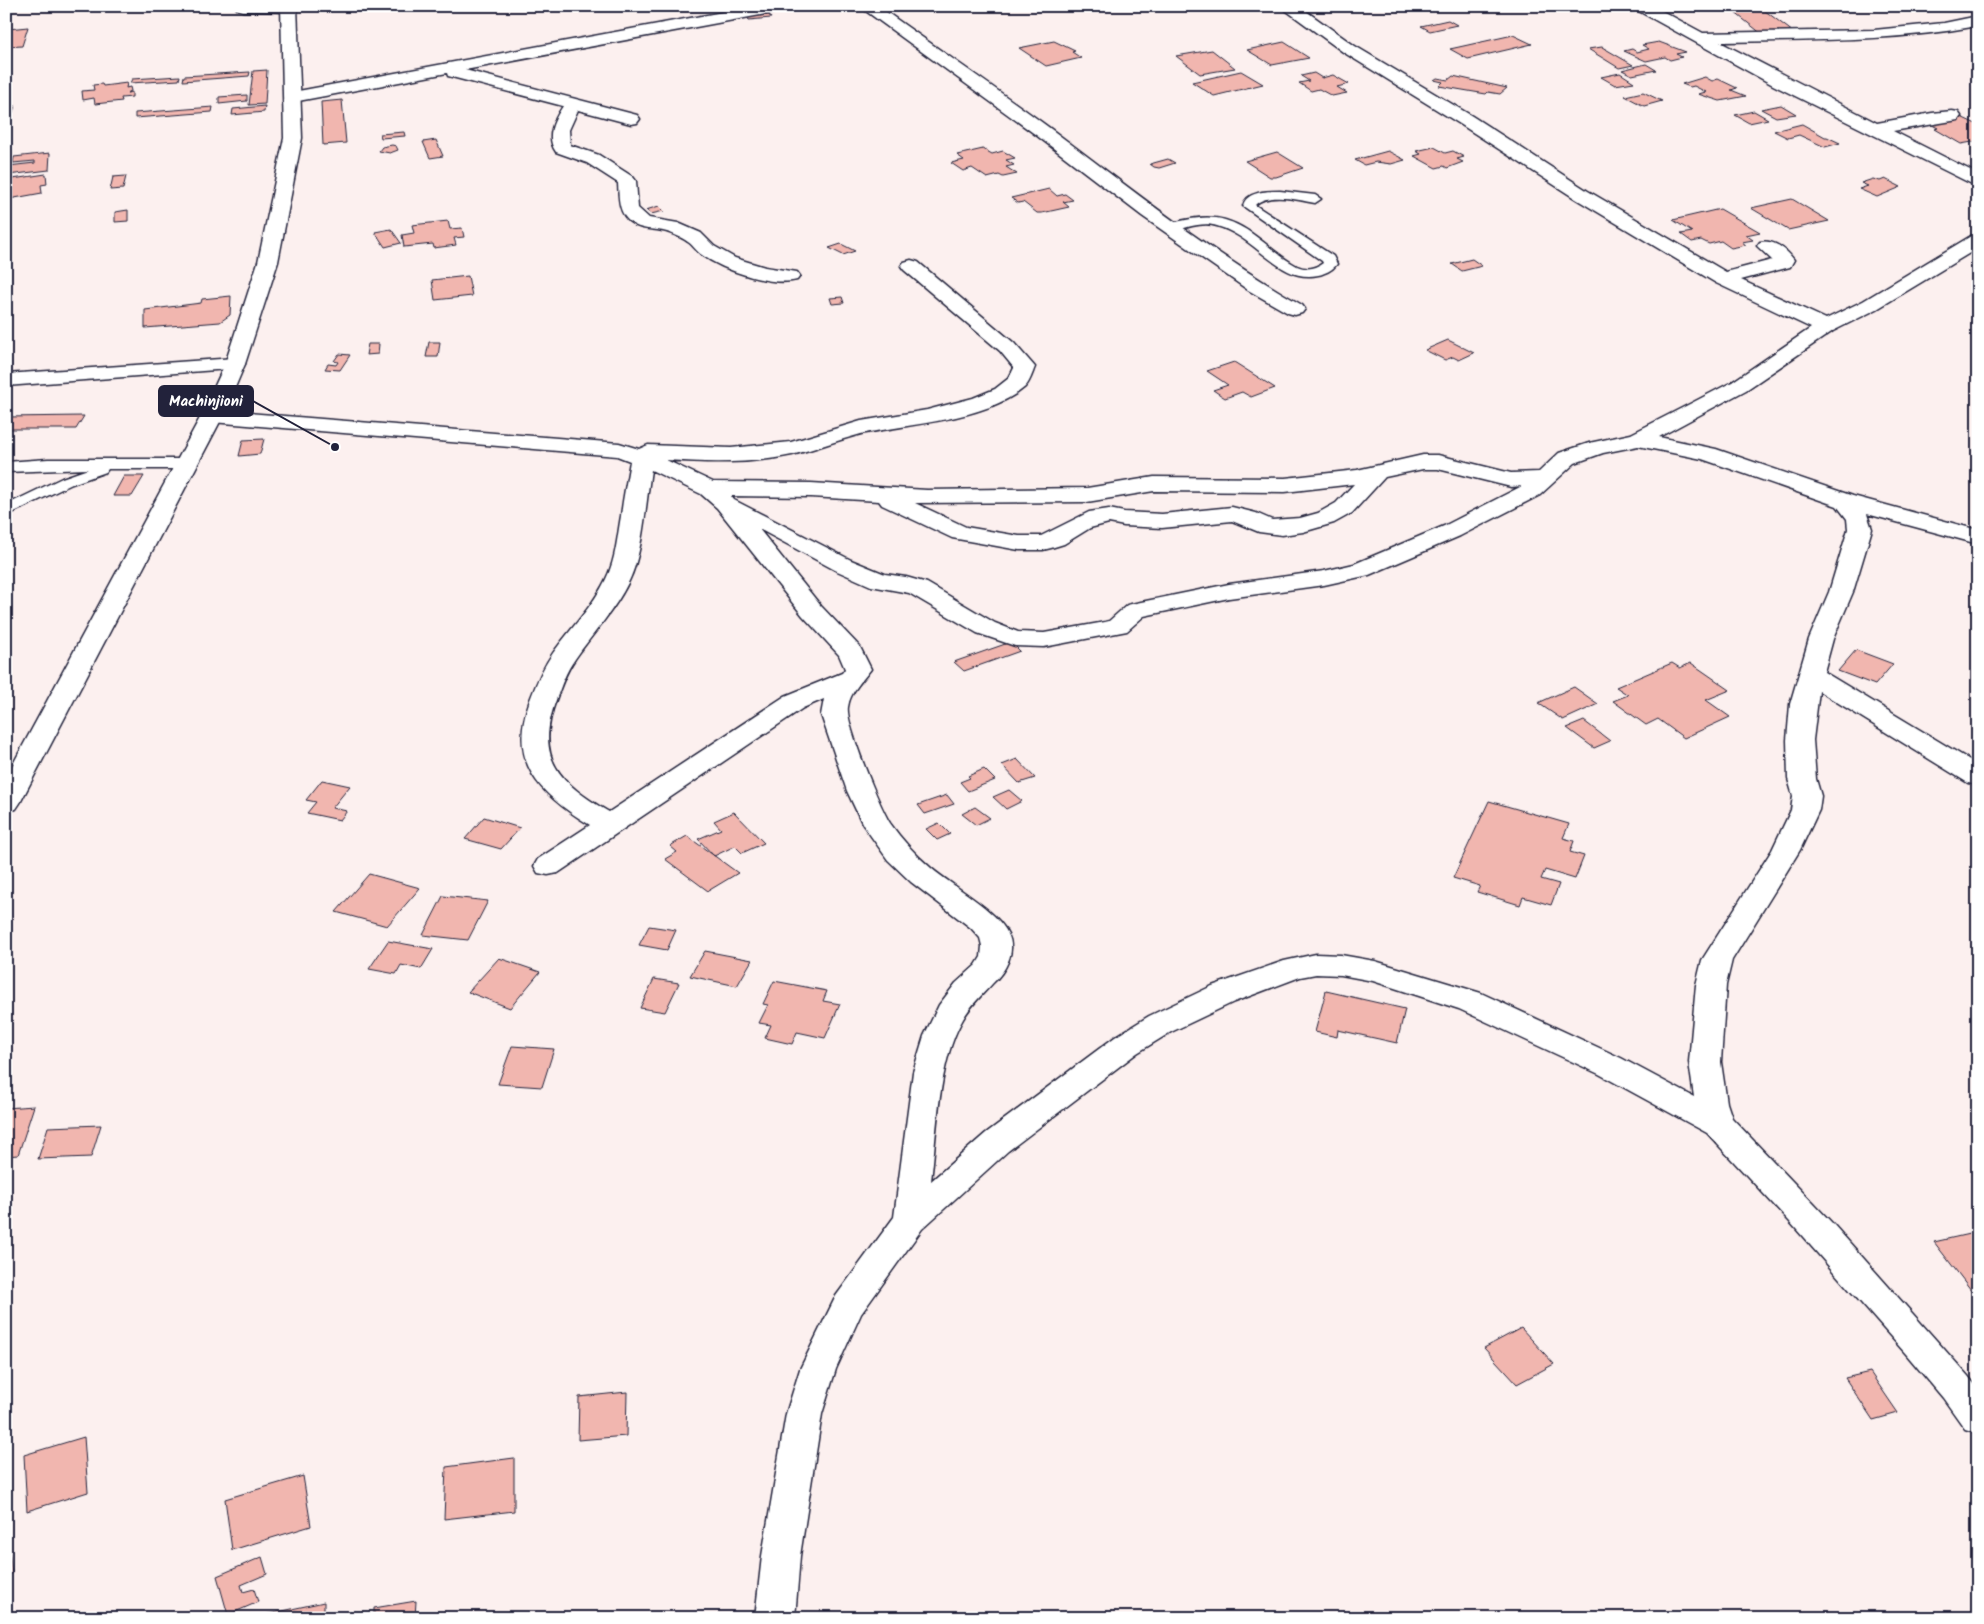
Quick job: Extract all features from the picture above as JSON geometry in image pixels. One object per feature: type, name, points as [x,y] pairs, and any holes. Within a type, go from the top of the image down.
[{"type":"street","points":[[6,803],[212,416],[235,364],[268,262],[293,138],[289,7],[243,6]]},
{"type":"street","points":[[867,6],[1255,286],[1295,309]]},
{"type":"street","points":[[1288,6],[1349,48],[1466,120],[1582,195],[1723,279],[1826,327]]},
{"type":"street","points":[[1641,6],[1696,38],[1978,182]]},
{"type":"street","points":[[293,97],[445,70],[772,7]]},
{"type":"street","points":[[1696,38],[1930,30],[1978,21]]},
{"type":"street","points":[[445,70],[631,119]]},
{"type":"street","points":[[573,104],[565,116],[558,137],[562,148],[593,159],[627,181],[629,209],[636,218],[644,223],[671,227],[694,237],[708,250],[728,262],[763,273],[790,276]]},
{"type":"street","points":[[1873,129],[1901,125],[1924,118],[1952,116]]},
{"type":"street","points":[[1827,124],[1852,119]]},
{"type":"street","points":[[630,453],[717,496],[869,577],[918,588],[1004,636],[1015,639],[1044,640],[1113,628],[1118,626],[1136,610],[1229,591],[1324,578],[1360,570],[1392,558],[1532,490],[1566,458],[1598,448],[1638,439],[1739,386],[1826,327],[1894,291],[1960,249],[1978,240]]},
{"type":"street","points":[[1723,279],[1783,263],[1784,260],[1767,246]]},
{"type":"street","points":[[212,416],[630,453],[720,456],[781,450],[880,423],[951,411],[1007,392],[1018,383],[1025,375],[1025,367],[1007,347],[911,266]]},
{"type":"street","points":[[6,380],[235,364]]},
{"type":"street","points":[[1638,439],[1686,448],[1734,461],[1846,500],[1978,537]]},
{"type":"street","points":[[610,825],[576,806],[553,784],[538,764],[533,735],[540,705],[562,659],[604,605],[619,578],[629,547],[630,453]]},
{"type":"street","points":[[717,496],[811,490],[927,497],[1087,495],[1154,484],[1285,485],[1376,474],[1423,462],[1438,462],[1512,480],[1545,478]]},
{"type":"street","points":[[879,494],[960,533],[1019,543],[1043,543],[1056,539],[1082,523],[1097,517],[1109,516],[1124,519],[1162,521],[1232,514],[1248,518],[1267,527],[1282,528],[1303,525],[1326,518],[1344,508],[1376,474]]},
{"type":"street","points":[[717,496],[812,611],[851,652],[858,669],[834,702],[834,715],[861,790],[877,825],[898,853],[921,876],[981,920],[994,935],[997,946],[996,957],[987,972],[967,991],[950,1012],[939,1036],[929,1072],[910,1220]]},
{"type":"street","points":[[1718,1124],[1712,1103],[1705,1062],[1711,985],[1717,960],[1786,850],[1805,810],[1807,796],[1802,779],[1800,740],[1803,704],[1821,639],[1848,574],[1860,529],[1858,518],[1846,500]]},
{"type":"street","points":[[1810,675],[1978,776]]},
{"type":"street","points":[[548,866],[794,702],[852,678]]},
{"type":"street","points":[[775,1618],[781,1556],[804,1414],[818,1369],[848,1306],[910,1220],[997,1142],[1126,1044],[1160,1024],[1222,994],[1295,968],[1316,964],[1341,964],[1375,971],[1470,1001],[1610,1066],[1718,1124],[1904,1327],[1978,1418]]},
{"type":"lane","points":[[1172,227],[1202,222],[1222,223],[1293,268],[1302,272],[1311,272],[1329,267],[1328,259],[1255,211],[1249,206],[1249,203],[1253,198],[1274,195],[1315,199]]},
{"type":"lane","points":[[6,467],[48,464],[186,464]]},
{"type":"lane","points":[[6,511],[68,481],[114,464]]},
{"type":"building","points":[[1764,10],[1793,32],[1762,34],[1734,12]]},
{"type":"building","points":[[769,15],[771,18],[749,20],[747,17]]},
{"type":"building","points":[[1448,20],[1457,25],[1430,31],[1421,26]]},
{"type":"building","points":[[28,27],[22,46],[6,47],[8,29]]},
{"type":"building","points":[[1513,35],[1532,44],[1468,59],[1450,49]]},
{"type":"building","points":[[1054,41],[1075,51],[1072,52],[1081,58],[1046,66],[1019,48]]},
{"type":"building","points":[[1284,42],[1309,58],[1272,65],[1247,50]]},
{"type":"building","points":[[1659,42],[1686,52],[1676,54],[1682,57],[1670,60],[1665,57],[1646,61],[1624,51],[1632,49],[1637,52],[1649,49],[1642,45]]},
{"type":"building","points":[[1602,47],[1633,65],[1619,68],[1588,49]]},
{"type":"building","points":[[1212,50],[1235,68],[1200,74],[1176,56]]},
{"type":"building","points":[[1646,64],[1656,70],[1632,75],[1622,70]]},
{"type":"building","points":[[267,70],[265,104],[249,105],[253,71]]},
{"type":"building","points":[[1241,71],[1263,84],[1214,96],[1192,82]]},
{"type":"building","points":[[250,72],[249,76],[183,81],[184,76]]},
{"type":"building","points":[[1314,73],[1322,78],[1333,75],[1349,84],[1337,87],[1347,93],[1332,96],[1319,89],[1311,91],[1299,83],[1309,81],[1301,76]]},
{"type":"building","points":[[1620,73],[1634,82],[1615,85],[1601,77]]},
{"type":"building","points":[[180,76],[179,80],[130,83],[132,79]]},
{"type":"building","points":[[1453,76],[1507,88],[1500,94],[1488,92],[1486,94],[1439,86],[1443,82],[1434,80],[1437,78],[1448,80]]},
{"type":"building","points":[[1705,77],[1712,81],[1718,79],[1737,88],[1731,90],[1746,96],[1720,101],[1698,94],[1706,92],[1694,86],[1690,87],[1682,84]]},
{"type":"building","points":[[127,83],[126,88],[130,87],[131,91],[127,93],[132,92],[132,97],[121,98],[122,101],[95,104],[94,98],[83,100],[82,91],[94,90],[93,85],[102,84],[103,86]]},
{"type":"building","points":[[1643,92],[1662,101],[1644,106],[1625,96]]},
{"type":"building","points":[[247,95],[247,101],[219,104],[219,97]]},
{"type":"building","points":[[342,100],[346,143],[323,145],[321,102]]},
{"type":"building","points":[[1781,105],[1796,114],[1776,117],[1761,109]]},
{"type":"building","points":[[6,106],[15,106],[11,118],[6,118]]},
{"type":"building","points":[[265,106],[264,112],[232,115],[233,109]]},
{"type":"building","points":[[213,107],[212,112],[135,118],[135,113]]},
{"type":"building","points":[[1754,111],[1768,119],[1749,123],[1735,115]]},
{"type":"building","points":[[1961,117],[1978,125],[1978,141],[1961,144],[1928,123]]},
{"type":"building","points":[[1802,124],[1840,143],[1825,147],[1799,135],[1788,138],[1774,131]]},
{"type":"building","points":[[404,132],[405,136],[381,138],[380,134]]},
{"type":"building","points":[[436,140],[443,156],[430,158],[423,142]]},
{"type":"building","points":[[396,146],[398,150],[390,153],[379,151],[382,147]]},
{"type":"building","points":[[1434,147],[1445,153],[1453,151],[1464,157],[1457,159],[1463,162],[1447,168],[1444,166],[1436,168],[1414,156],[1421,154],[1416,151]]},
{"type":"building","points":[[983,149],[992,154],[1003,151],[1015,158],[1006,160],[1014,165],[1006,167],[1017,174],[987,178],[972,168],[963,171],[951,163],[964,160],[957,155]]},
{"type":"building","points":[[1388,151],[1405,160],[1391,164],[1376,162],[1364,165],[1355,160]]},
{"type":"building","points":[[1277,152],[1303,168],[1276,177],[1270,177],[1245,161]]},
{"type":"building","points":[[50,153],[49,170],[8,175],[8,166],[35,163],[35,161],[13,163],[14,157]]},
{"type":"building","points":[[1168,159],[1175,163],[1159,168],[1150,164]]},
{"type":"building","points":[[46,174],[47,184],[41,185],[42,193],[9,199],[6,180]]},
{"type":"building","points":[[126,176],[123,189],[110,190],[113,177]]},
{"type":"building","points":[[1873,179],[1880,181],[1885,179],[1901,187],[1877,197],[1859,189],[1868,186],[1861,183]]},
{"type":"building","points":[[1049,189],[1057,196],[1065,194],[1073,200],[1063,202],[1069,207],[1037,213],[1023,202],[1018,203],[1011,198]]},
{"type":"building","points":[[1792,199],[1829,221],[1788,230],[1751,208]]},
{"type":"building","points":[[659,206],[664,211],[651,214],[646,210]]},
{"type":"building","points":[[1720,209],[1760,232],[1746,235],[1753,240],[1742,242],[1746,245],[1731,248],[1721,241],[1709,244],[1701,240],[1692,242],[1681,234],[1692,232],[1673,220]]},
{"type":"building","points":[[128,210],[128,221],[115,222],[115,212]]},
{"type":"building","points":[[448,221],[450,229],[462,228],[464,237],[454,238],[456,245],[434,248],[433,244],[404,247],[402,235],[414,233],[412,225]]},
{"type":"building","points":[[391,229],[401,243],[385,247],[375,232]]},
{"type":"building","points":[[841,244],[855,251],[843,255],[829,248]]},
{"type":"building","points":[[1472,259],[1482,266],[1462,271],[1452,264]]},
{"type":"building","points":[[468,276],[472,296],[435,300],[432,280]]},
{"type":"building","points":[[231,296],[230,315],[220,322],[145,328],[145,310],[201,303],[202,299]]},
{"type":"building","points":[[842,297],[844,303],[832,304],[830,298]]},
{"type":"building","points":[[1448,340],[1474,353],[1459,360],[1453,357],[1445,360],[1425,350]]},
{"type":"building","points":[[429,342],[440,342],[438,357],[426,357]]},
{"type":"building","points":[[368,344],[379,344],[378,354],[366,355]]},
{"type":"building","points":[[339,354],[350,355],[340,370],[325,369],[328,364],[336,365],[338,362],[334,361]]},
{"type":"building","points":[[1234,362],[1275,388],[1251,397],[1242,392],[1225,398],[1213,390],[1228,385],[1207,371]]},
{"type":"building","points":[[84,416],[76,429],[6,429],[6,417]]},
{"type":"building","points":[[264,439],[260,454],[239,456],[243,440]]},
{"type":"building","points":[[124,476],[144,476],[132,496],[113,496]]},
{"type":"building","points":[[1011,642],[1020,651],[964,671],[954,662]]},
{"type":"building","points":[[1856,650],[1893,664],[1875,685],[1838,671]]},
{"type":"building","points":[[1672,663],[1680,668],[1691,663],[1730,690],[1706,700],[1730,717],[1684,738],[1658,719],[1646,725],[1613,701],[1628,695],[1616,687]]},
{"type":"building","points":[[1574,687],[1598,704],[1563,720],[1538,703]]},
{"type":"building","points":[[1584,721],[1610,741],[1594,748],[1567,728]]},
{"type":"building","points":[[1017,759],[1035,778],[1019,783],[1002,765]]},
{"type":"building","points":[[984,769],[995,780],[968,791],[960,782],[970,778],[968,776]]},
{"type":"building","points":[[322,780],[350,786],[332,808],[347,811],[340,820],[307,813],[316,802],[306,800]]},
{"type":"building","points":[[1009,790],[1022,801],[1006,809],[993,797]]},
{"type":"building","points":[[947,795],[954,804],[925,814],[918,805]]},
{"type":"building","points":[[1489,801],[1569,824],[1563,838],[1574,841],[1570,852],[1584,856],[1575,879],[1545,870],[1541,879],[1559,884],[1551,905],[1523,897],[1520,905],[1477,892],[1480,886],[1453,878]]},
{"type":"building","points":[[975,807],[990,818],[976,825],[962,814]]},
{"type":"building","points":[[734,812],[764,843],[742,853],[735,846],[714,856],[698,839],[721,829],[714,821]]},
{"type":"building","points":[[484,817],[520,828],[501,849],[465,839]]},
{"type":"building","points":[[939,823],[950,834],[937,840],[926,829]]},
{"type":"building","points":[[687,836],[738,873],[708,891],[665,859],[677,852],[670,846]]},
{"type":"building","points":[[369,874],[420,888],[387,926],[336,912]]},
{"type":"building","points":[[443,896],[488,901],[468,940],[423,935]]},
{"type":"building","points":[[649,926],[676,930],[667,950],[639,945]]},
{"type":"building","points":[[388,941],[433,949],[421,969],[401,965],[396,974],[369,969]]},
{"type":"building","points":[[705,951],[752,960],[737,986],[690,976]]},
{"type":"building","points":[[499,958],[540,972],[510,1008],[468,992]]},
{"type":"building","points":[[654,979],[679,983],[665,1012],[640,1008]]},
{"type":"building","points":[[774,981],[827,991],[823,1001],[840,1004],[825,1038],[797,1032],[792,1044],[765,1038],[771,1025],[759,1023],[768,1005],[763,1004]]},
{"type":"building","points":[[1326,991],[1405,1009],[1397,1043],[1338,1030],[1337,1037],[1315,1032]]},
{"type":"building","points":[[512,1046],[554,1049],[542,1087],[498,1084]]},
{"type":"building","points":[[34,1106],[18,1155],[6,1156],[6,1108]]},
{"type":"building","points":[[101,1125],[91,1157],[38,1159],[48,1127]]},
{"type":"building","points":[[1978,1232],[1978,1299],[1934,1242]]},
{"type":"building","points":[[1521,1328],[1554,1364],[1517,1384],[1484,1348]]},
{"type":"building","points":[[1870,1372],[1898,1413],[1873,1420],[1845,1378]]},
{"type":"building","points":[[627,1392],[626,1436],[578,1440],[579,1397]]},
{"type":"building","points":[[84,1437],[88,1492],[27,1511],[24,1455]]},
{"type":"building","points":[[514,1458],[514,1511],[444,1519],[446,1467]]},
{"type":"building","points":[[303,1476],[311,1526],[232,1550],[225,1499]]},
{"type":"building","points":[[6,1523],[12,1574],[6,1575]]},
{"type":"building","points":[[262,1557],[267,1574],[241,1585],[243,1592],[254,1589],[258,1602],[228,1615],[217,1576]]},
{"type":"building","points":[[416,1601],[415,1618],[374,1618],[374,1608]]},
{"type":"building","points":[[324,1602],[324,1618],[264,1618],[264,1615]]},
{"type":"place","name":"Machinjioni","points":[[335,447]]}]
